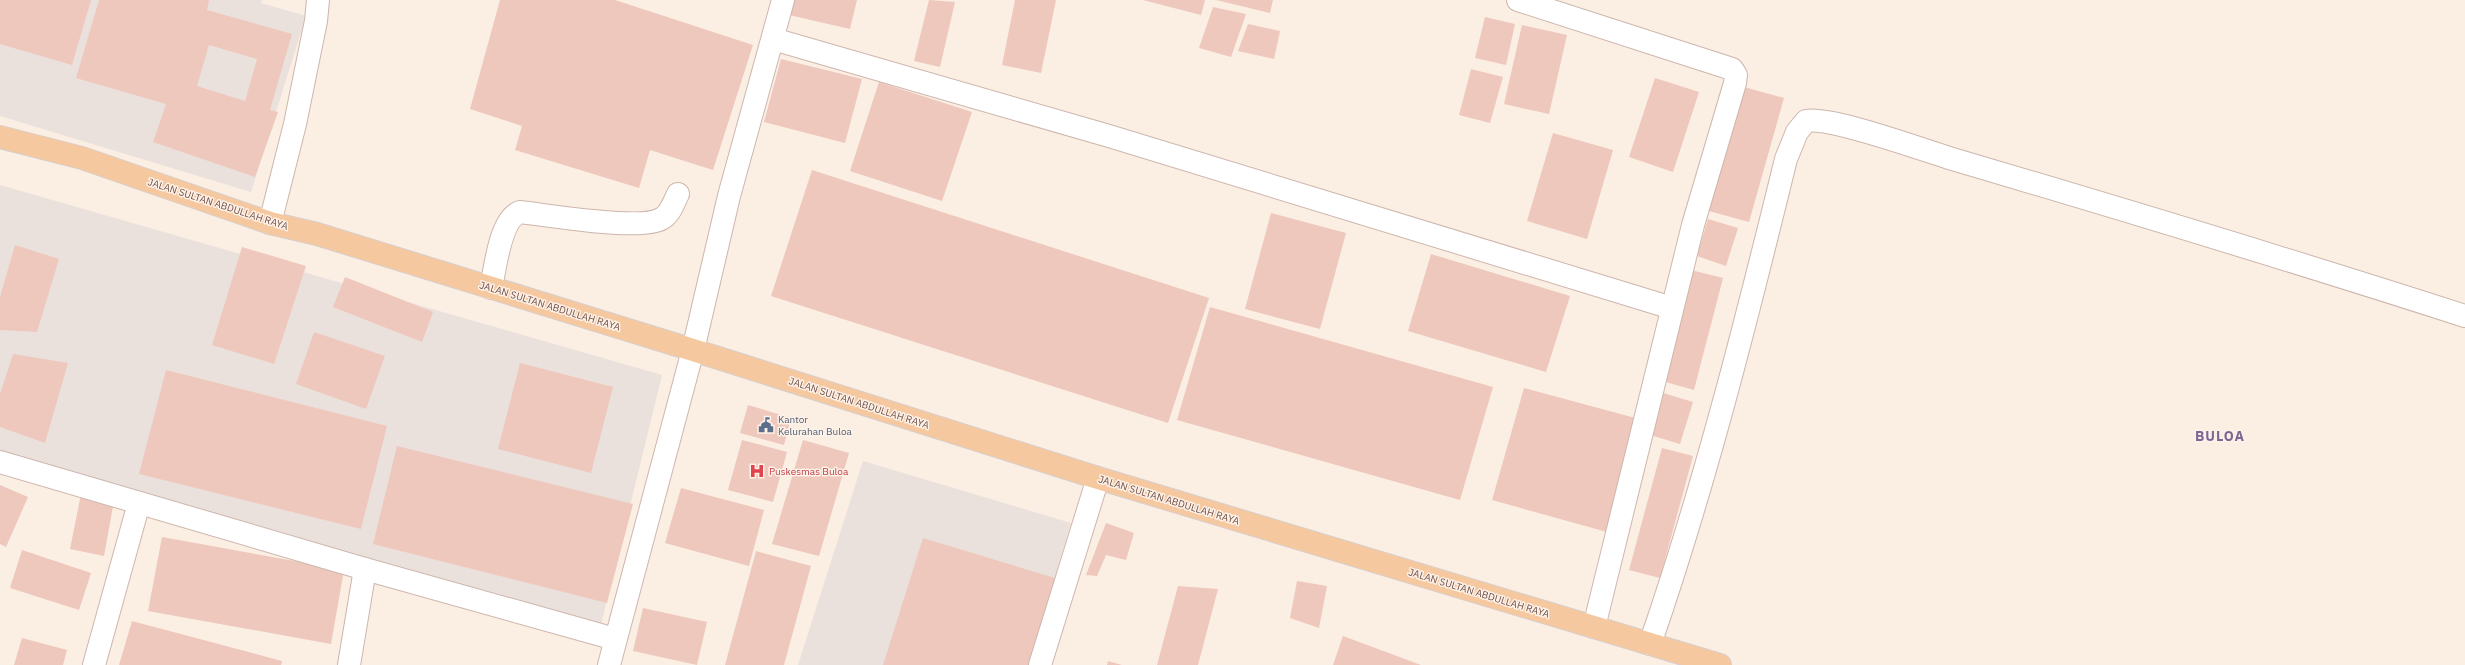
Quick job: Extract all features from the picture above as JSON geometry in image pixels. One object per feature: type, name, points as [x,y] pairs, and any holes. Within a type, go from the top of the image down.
[{"type":"main road","name":"JALAN SULTAN ABDULLAH RAYA","points":[[0,137],[82,158],[270,223],[317,234],[693,350],[1098,478],[1720,665]]},
{"type":"street","points":[[270,223],[295,124],[316,21],[318,0]]},
{"type":"street","points":[[609,665],[693,350],[729,196],[783,0]]},
{"type":"street","points":[[1518,0],[1622,32],[1732,69],[1734,72],[1735,83],[1693,225],[1594,627]]},
{"type":"street","points":[[773,39],[1101,134],[1672,308]]},
{"type":"street","points":[[1650,644],[1667,596],[1741,344],[1786,159],[1797,132],[1806,121],[1823,122],[1854,129],[2268,253],[2465,316]]},
{"type":"street","points":[[491,288],[504,230],[508,220],[516,214],[520,212],[632,224],[651,223],[666,216],[678,194]]},
{"type":"street","points":[[0,462],[365,569],[615,639]]},
{"type":"street","points":[[1040,665],[1098,478]]},
{"type":"street","points":[[94,665],[139,503]]},
{"type":"street","points":[[349,665],[365,569]]},
{"type":"shaded area","points":[[0,0],[262,0],[261,3],[306,16],[251,192],[0,116]]},
{"type":"shaded area","points":[[0,185],[662,375],[601,625],[0,451]]},
{"type":"shaded area","points":[[863,461],[1071,523],[1028,665],[798,665]]},
{"type":"building","points":[[0,0],[91,0],[72,65],[0,44]]},
{"type":"building","points":[[99,0],[209,0],[207,10],[292,34],[270,110],[278,112],[255,177],[153,142],[166,104],[76,78]],"holes":[[[209,45],[257,59],[245,101],[197,86]]]},
{"type":"building","points":[[500,0],[615,0],[753,45],[713,170],[650,150],[639,188],[515,150],[522,126],[470,109]]},
{"type":"building","points":[[793,0],[857,0],[850,29],[789,15]]},
{"type":"building","points":[[929,0],[955,2],[940,67],[914,61]]},
{"type":"building","points":[[1015,0],[1056,0],[1041,73],[1002,65]]},
{"type":"building","points":[[1143,0],[1205,0],[1201,15]]},
{"type":"building","points":[[1216,0],[1273,0],[1270,13]]},
{"type":"building","points":[[1213,7],[1246,14],[1231,57],[1199,48]]},
{"type":"building","points":[[1485,17],[1515,24],[1506,65],[1475,58]]},
{"type":"building","points":[[1248,24],[1280,31],[1274,59],[1238,51]]},
{"type":"building","points":[[1522,25],[1567,35],[1549,114],[1504,104]]},
{"type":"building","points":[[781,59],[862,79],[845,143],[764,122]]},
{"type":"building","points":[[1471,69],[1503,77],[1490,123],[1459,115]]},
{"type":"building","points":[[1655,78],[1699,92],[1673,172],[1629,157]]},
{"type":"building","points":[[879,82],[972,112],[942,201],[850,171]]},
{"type":"building","points":[[1744,87],[1784,98],[1749,222],[1709,211]]},
{"type":"building","points":[[1553,133],[1613,150],[1587,239],[1527,221]]},
{"type":"building","points":[[812,170],[1209,298],[1168,423],[771,296]]},
{"type":"building","points":[[1271,213],[1346,233],[1320,329],[1245,309]]},
{"type":"building","points":[[1708,219],[1738,228],[1726,266],[1697,256]]},
{"type":"building","points":[[15,245],[59,259],[37,332],[0,330],[0,297]]},
{"type":"building","points":[[242,247],[306,266],[274,364],[212,345]]},
{"type":"building","points":[[1431,254],[1570,296],[1546,372],[1408,331]]},
{"type":"building","points":[[1691,270],[1723,278],[1694,390],[1662,381]]},
{"type":"building","points":[[345,277],[433,312],[422,342],[333,307]]},
{"type":"building","points":[[1210,307],[1493,387],[1460,500],[1177,420]]},
{"type":"building","points":[[314,332],[385,356],[366,409],[296,384]]},
{"type":"building","points":[[13,354],[68,363],[45,443],[0,427],[0,394]]},
{"type":"building","points":[[520,363],[613,387],[591,473],[498,449]]},
{"type":"building","points":[[166,370],[387,426],[361,529],[139,474]]},
{"type":"building","points":[[1524,388],[1639,419],[1607,532],[1492,500]]},
{"type":"building","points":[[1660,392],[1693,402],[1680,444],[1647,434]]},
{"type":"building","name":"Kantor Kelurahan Buloa","points":[[748,405],[791,418],[784,445],[740,433]]},
{"type":"building","name":"Puskesmas Buloa","points":[[742,440],[787,452],[773,502],[728,490]]},
{"type":"building","points":[[803,440],[849,453],[819,556],[772,544]]},
{"type":"building","points":[[397,446],[633,504],[607,603],[373,544]]},
{"type":"building","points":[[1662,448],[1693,456],[1660,578],[1629,570]]},
{"type":"building","points":[[0,485],[28,497],[6,547],[0,544]]},
{"type":"building","points":[[681,488],[764,510],[749,566],[665,543]]},
{"type":"building","points":[[81,494],[114,501],[104,556],[70,549]]},
{"type":"building","points":[[1106,523],[1134,533],[1126,560],[1106,555],[1097,576],[1086,575]]},
{"type":"building","points":[[162,537],[344,570],[331,644],[148,611]]},
{"type":"building","points":[[923,538],[1058,579],[1031,665],[883,665]]},
{"type":"building","points":[[22,550],[91,573],[79,610],[10,588]]},
{"type":"building","points":[[756,551],[811,566],[784,665],[725,665]]},
{"type":"building","points":[[1297,581],[1327,586],[1319,628],[1290,618]]},
{"type":"building","points":[[1178,586],[1218,589],[1198,665],[1157,665]]},
{"type":"building","points":[[643,608],[707,622],[697,665],[633,651]]},
{"type":"building","points":[[132,621],[282,661],[281,665],[119,665]]},
{"type":"building","points":[[1343,636],[1421,665],[1333,665]]},
{"type":"building","points":[[22,638],[67,650],[63,665],[14,665]]},
{"type":"building","points":[[1108,661],[1122,665],[1107,665]]},
{"type":"place","name":"Kantor Kelurahan Buloa","points":[[766,425]]},
{"type":"place","name":"Puskesmas Buloa","points":[[757,471]]},
{"type":"district","name":"BULOA","points":[[2220,436]]}]
